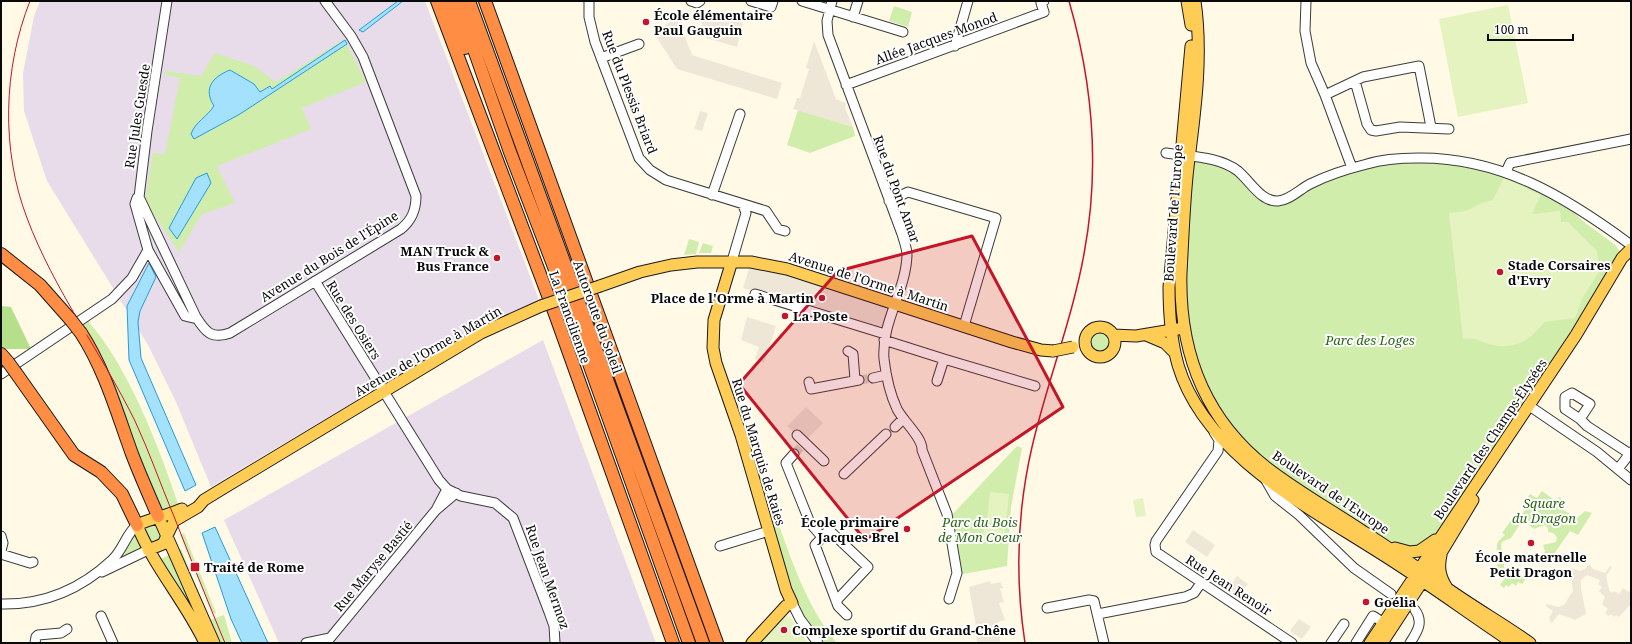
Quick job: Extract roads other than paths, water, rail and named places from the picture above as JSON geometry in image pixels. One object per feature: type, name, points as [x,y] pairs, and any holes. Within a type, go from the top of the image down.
[{"type":"highway","name":"La Francilienne","points":[[436,1],[495,153],[673,643]]},
{"type":"highway","points":[[447,1],[499,134],[510,152]]},
{"type":"highway","name":"Autoroute du Soleil","points":[[457,1],[510,152],[562,288],[689,643]]},
{"type":"highway","name":"Autoroute du Soleil","points":[[469,1],[703,643]]},
{"type":"highway","points":[[485,1],[718,643]]},
{"type":"highway","points":[[1,254],[40,285],[70,319],[90,348],[110,392],[132,453],[158,516]]},
{"type":"highway","points":[[4,358],[74,455],[101,472],[122,494],[137,525]]},
{"type":"main road","name":"Boulevard de l'Europe","points":[[1187,1],[1191,25],[1191,61],[1185,156],[1181,276],[1185,328],[1190,355],[1204,391],[1216,413],[1236,439],[1265,466],[1292,486],[1384,544],[1421,575],[1513,643]]},
{"type":"main road","name":"Boulevard de l'Europe","points":[[1195,1],[1199,62],[1185,156],[1169,287],[1171,331],[1178,367],[1189,390],[1208,422],[1243,460],[1263,476],[1316,512],[1397,563],[1421,575]]},
{"type":"main road","name":"Boulevard des Champs-Élysées","points":[[1370,643],[1384,623],[1395,595],[1421,575],[1441,553],[1618,263],[1631,250]]},
{"type":"main road","name":"Avenue de l'Orme à Martin","points":[[137,525],[158,516],[170,515],[196,502],[204,500],[481,333],[541,306],[640,272],[672,265],[697,262],[751,262],[787,269],[1031,348],[1053,351],[1087,345]]},
{"type":"main road","name":"Rue du Marquis de Raies","points":[[732,262],[714,320],[714,348],[718,369],[741,435],[790,600]]},
{"type":"main road","points":[[1169,310],[1146,335],[1114,348],[1107,356],[1094,356],[1087,345],[1090,332],[1097,328],[1106,329],[1113,335],[1146,335],[1185,328]]},
{"type":"main road","points":[[1113,335],[1114,348]]},
{"type":"main road","points":[[1146,335],[1165,342],[1175,353]]},
{"type":"main road","name":"Boulevard des Champs-Élysées","points":[[1382,643],[1413,596],[1421,575],[1440,539],[1530,407]]},
{"type":"main road","name":"Avenue de l'Orme à Martin","points":[[166,538],[174,521],[198,507],[204,500]]},
{"type":"main road","points":[[158,516],[166,538],[214,643]]},
{"type":"main road","points":[[137,525],[148,550],[205,643]]},
{"type":"main road","points":[[148,550],[163,544],[166,538]]},
{"type":"main road","points":[[1384,544],[1410,552],[1419,551],[1427,547],[1432,541],[1440,539]]},
{"type":"main road","points":[[1413,596],[1430,590],[1443,591],[1443,581],[1439,566],[1441,553]]},
{"type":"main road","points":[[1395,595],[1403,586],[1403,578],[1397,563]]},
{"type":"main road","name":"Boulevard de l'Europe","points":[[1443,591],[1530,643]]},
{"type":"main road","points":[[746,643],[790,600]]},
{"type":"main road","points":[[752,643],[790,600]]},
{"type":"street","name":"Rue Jules Guesde","points":[[148,250],[135,204],[137,198],[140,197],[147,131],[167,1]]},
{"type":"street","name":"Avenue du Bois de l'Épine","points":[[140,197],[196,317],[206,332],[218,336],[224,335],[408,224],[416,204],[413,187],[363,57],[351,36],[325,1]]},
{"type":"street","name":"Rue du Plessis Briard","points":[[589,1],[591,28],[601,58],[634,146],[644,165],[654,174],[666,180],[766,211],[778,229],[785,231]]},
{"type":"street","points":[[691,1],[697,3],[700,1]]},
{"type":"street","points":[[751,1],[771,7],[773,1]]},
{"type":"street","points":[[802,1],[828,6],[853,17],[903,32]]},
{"type":"street","points":[[853,17],[858,1]]},
{"type":"street","points":[[954,46],[968,1]]},
{"type":"street","name":"Allée Jacques Monod","points":[[846,86],[1044,12],[1041,2],[1044,1]]},
{"type":"street","points":[[1306,1],[1305,31],[1311,63],[1325,94],[1352,168]]},
{"type":"street","name":"Rue du Pont Amar","points":[[828,6],[828,35],[902,234],[907,253],[905,272],[885,337],[886,375],[893,399],[903,419],[921,442],[922,450],[947,514],[957,573],[949,599]]},
{"type":"street","points":[[601,58],[639,44]]},
{"type":"street","points":[[1325,94],[1364,77],[1421,63],[1431,127]]},
{"type":"street","points":[[1354,81],[1367,124],[1372,130],[1376,131],[1400,127],[1431,127],[1449,129]]},
{"type":"street","points":[[712,194],[740,114]]},
{"type":"street","points":[[1506,172],[1510,163],[1631,139]]},
{"type":"street","points":[[1166,153],[1225,163],[1240,172],[1267,199],[1276,201],[1287,198],[1302,188],[1330,175],[1352,168],[1391,160],[1431,158],[1466,161],[1506,172],[1534,184],[1555,195],[1631,245]]},
{"type":"street","points":[[889,201],[908,192],[996,218],[964,326]]},
{"type":"street","points":[[732,262],[746,213],[743,204]]},
{"type":"street","points":[[148,250],[186,316],[193,318],[196,317]]},
{"type":"street","points":[[1,374],[112,299],[132,278],[148,250]]},
{"type":"street","name":"Rue des Osiers","points":[[315,281],[384,392]]},
{"type":"street","points":[[755,294],[885,337],[944,359],[1035,386]]},
{"type":"street","points":[[810,382],[811,388],[857,380],[853,354],[848,351]]},
{"type":"street","points":[[937,381],[944,359]]},
{"type":"street","points":[[873,378],[886,375]]},
{"type":"street","points":[[384,392],[433,471],[452,491]]},
{"type":"street","points":[[1530,407],[1597,452],[1631,480]]},
{"type":"street","points":[[895,427],[903,419]]},
{"type":"street","points":[[1580,419],[1587,426],[1630,453],[1618,470]]},
{"type":"street","points":[[1208,422],[1219,440],[1218,451],[1224,449],[1243,460]]},
{"type":"street","points":[[844,474],[886,434]]},
{"type":"street","points":[[797,435],[824,461]]},
{"type":"street","name":"Rue Jean Renoir","points":[[1218,451],[1156,541],[1155,548],[1159,554],[1286,641]]},
{"type":"street","points":[[794,454],[786,463],[810,523],[822,537]]},
{"type":"street","points":[[1263,476],[1275,496],[1300,515],[1354,568],[1395,595]]},
{"type":"street","name":"Rue Maryse Bastié","points":[[306,643],[328,640],[452,491]]},
{"type":"street","name":"Rue Jean Mermoz","points":[[452,491],[495,503],[505,509],[513,518],[554,626],[555,643]]},
{"type":"street","points":[[1300,515],[1316,512]]},
{"type":"street","points":[[1,604],[26,604],[50,599],[96,573],[119,552],[132,529],[137,525]]},
{"type":"street","points":[[836,600],[868,567],[829,530],[815,545],[838,606],[847,615]]},
{"type":"street","points":[[720,546],[769,531]]},
{"type":"street","points":[[1,536],[3,543],[1,551]]},
{"type":"street","points":[[96,573],[105,571],[148,550]]},
{"type":"street","points":[[1,554],[30,563],[33,562]]},
{"type":"street","points":[[1098,614],[1185,598],[1194,593],[1202,583]]},
{"type":"street","points":[[1047,608],[1092,599],[1095,603],[1104,643]]},
{"type":"street","name":"Rue du Marquis de Raies","points":[[790,600],[800,619],[818,643]]},
{"type":"street","points":[[1410,643],[1419,626],[1419,618],[1415,610]]},
{"type":"street","points":[[101,616],[113,643]]},
{"type":"street","points":[[1356,643],[1373,616],[1384,623]]},
{"type":"street","points":[[1331,643],[1344,624]]},
{"type":"street","points":[[35,643],[38,635],[61,633],[67,629]]},
{"type":"water","points":[[398,1],[403,1],[363,32],[359,30]]},
{"type":"water","points":[[345,40],[347,44],[240,114],[194,139],[191,134],[193,130],[214,106],[209,94],[209,89],[211,84],[218,76],[230,70],[254,84],[260,92],[270,86],[272,89]]},
{"type":"water","points":[[207,173],[211,183],[177,239],[169,228],[196,178]]},
{"type":"water","points":[[149,263],[156,277],[140,311],[138,322],[141,358],[196,485],[185,491],[129,360],[127,306]]},
{"type":"water","points":[[215,527],[268,643],[242,643],[231,619],[202,533]]},
{"type":"tunnel","points":[[859,380],[873,378]]},
{"type":"tunnel","points":[[794,454],[802,446]]},
{"type":"tram line","points":[[30,1],[14,54],[10,82],[9,137],[19,192],[27,218],[50,270],[108,370],[135,421],[225,643]]},
{"type":"railway","points":[[1025,643],[1019,570],[1019,545],[1023,496],[1038,423],[1079,279],[1089,222],[1092,190],[1093,158],[1089,95],[1084,64],[1069,1]]},
{"type":"place","name":"École élémentaire Paul Gauguin","points":[[646,22]]},
{"type":"place","name":"MAN Truck & Bus France","points":[[497,258]]},
{"type":"place","name":"Stade Corsaires d'Evry","points":[[1500,272]]},
{"type":"place","name":"Place de l'Orme à Martin","points":[[822,298]]},
{"type":"place","name":"La Poste","points":[[785,316]]},
{"type":"place","name":"École primaire Jacques Brel","points":[[907,529]]},
{"type":"place","name":"École maternelle Petit Dragon","points":[[1531,543]]},
{"type":"place","name":"Traité de Rome","points":[[195,567]]},
{"type":"place","name":"Goélia","points":[[1366,602]]},
{"type":"place","name":"Complexe sportif du Grand-Chêne","points":[[784,630]]},
{"type":"park label","name":"Parc des Loges","points":[[1370,340]]},
{"type":"park label","name":"Square du Dragon","points":[[1544,510]]},
{"type":"park label","name":"Parc du Bois de Mon Coeur","points":[[980,530]]}]
